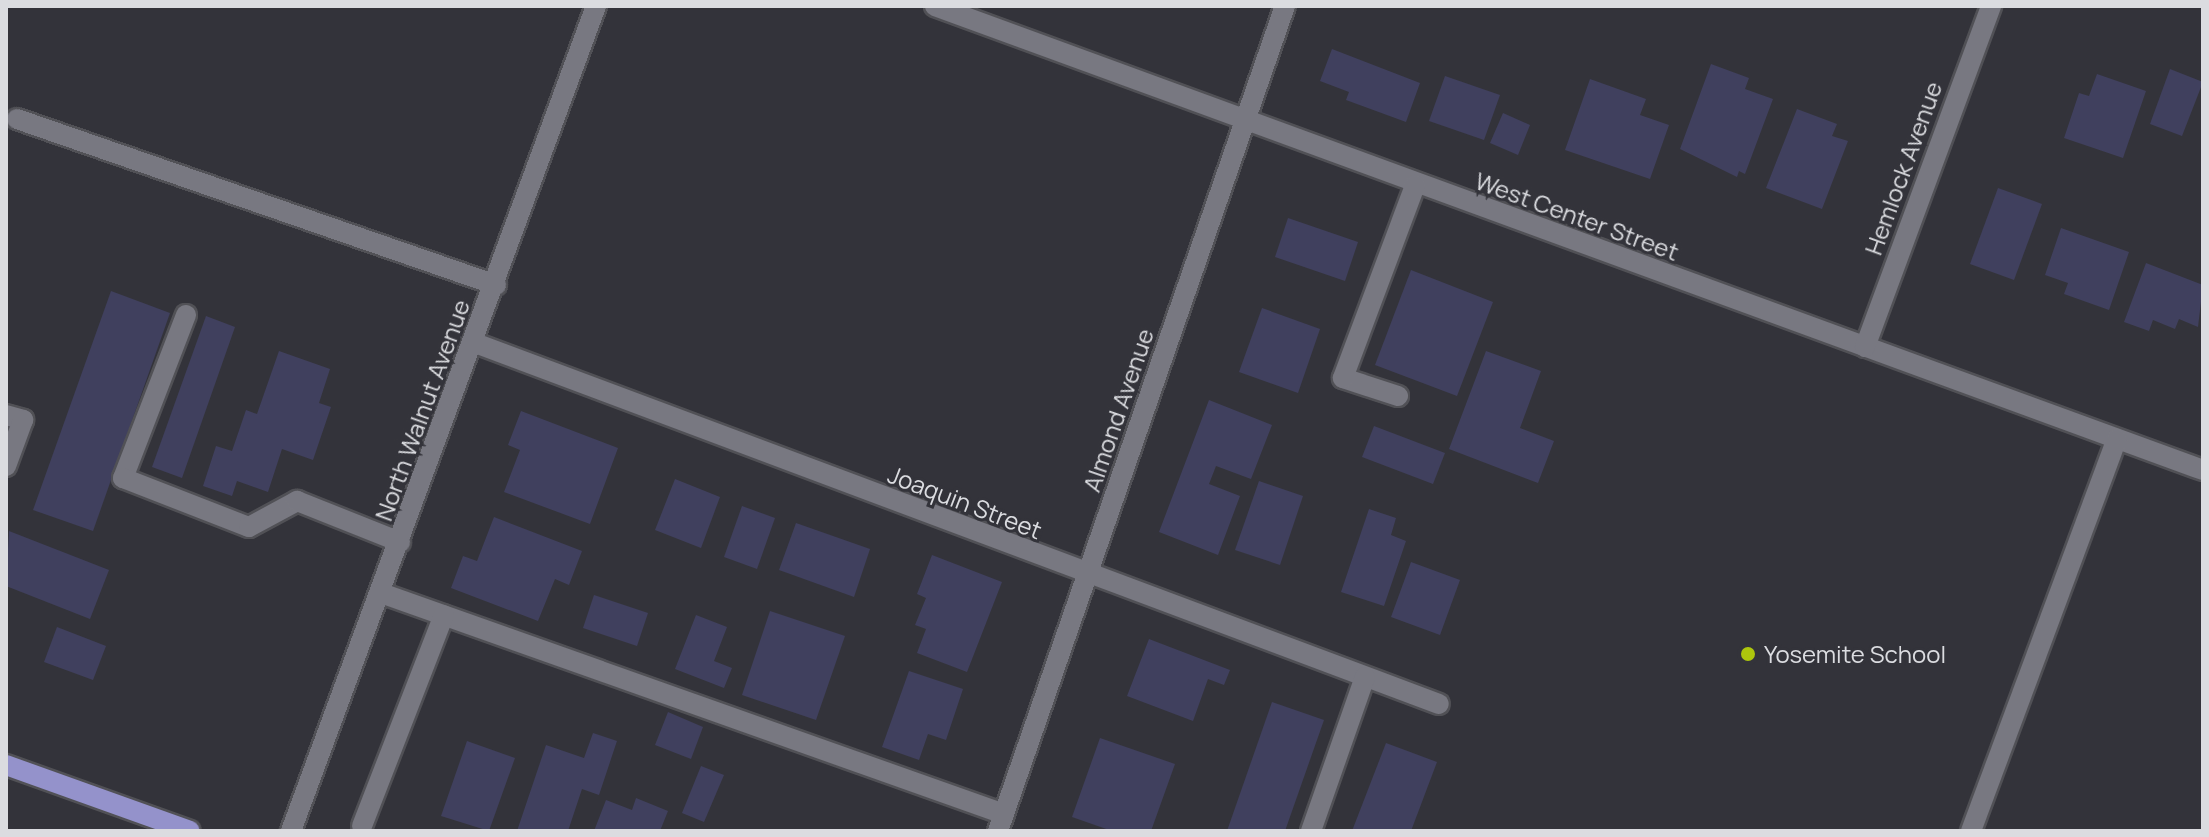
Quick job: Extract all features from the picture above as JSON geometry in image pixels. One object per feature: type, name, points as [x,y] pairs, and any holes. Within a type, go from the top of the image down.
[{"type":"main road","points":[[6,765],[190,831]]},
{"type":"street","name":"North Walnut Avenue","points":[[291,831],[475,343],[596,6]]},
{"type":"street","name":"West Center Street","points":[[935,6],[1243,123],[2203,470]]},
{"type":"street","name":"Almond Avenue","points":[[1001,822],[1285,6]]},
{"type":"street","name":"Hemlock Avenue","points":[[1865,347],[1991,6]]},
{"type":"street","points":[[17,119],[496,285]]},
{"type":"street","points":[[1398,396],[1343,378],[1415,185]]},
{"type":"street","points":[[186,315],[123,478],[249,527],[297,501],[400,542]]},
{"type":"street","name":"Joaquin Street","points":[[475,343],[1088,576],[1439,704]]},
{"type":"street","points":[[6,415],[23,420],[6,466]]},
{"type":"street","points":[[1971,831],[2117,439]]},
{"type":"street","points":[[381,593],[1001,822]]},
{"type":"street","points":[[362,826],[444,615]]},
{"type":"street","points":[[1311,831],[1365,677]]},
{"type":"building","points":[[1332,49],[1420,83],[1406,122],[1346,100],[1349,92],[1320,81]]},
{"type":"building","points":[[1711,64],[1749,78],[1745,89],[1773,99],[1745,174],[1739,171],[1737,177],[1680,149]]},
{"type":"building","points":[[2170,69],[2203,82],[2182,136],[2150,124]]},
{"type":"building","points":[[2097,74],[2146,91],[2123,158],[2064,138],[2079,93],[2089,96]]},
{"type":"building","points":[[1445,76],[1500,95],[1484,140],[1429,121]]},
{"type":"building","points":[[1590,79],[1646,99],[1640,115],[1669,125],[1650,179],[1565,150]]},
{"type":"building","points":[[1797,109],[1837,124],[1832,136],[1848,141],[1822,209],[1766,188]]},
{"type":"building","points":[[1503,113],[1530,125],[1518,155],[1490,143]]},
{"type":"building","points":[[1998,188],[2042,204],[2014,280],[1970,264]]},
{"type":"building","points":[[1288,218],[1358,242],[1345,281],[1275,257]]},
{"type":"building","points":[[2061,228],[2129,252],[2109,310],[2064,294],[2068,283],[2045,275]]},
{"type":"building","points":[[2146,263],[2203,285],[2198,327],[2179,319],[2175,329],[2153,320],[2149,331],[2124,322]]},
{"type":"building","points":[[1411,270],[1493,302],[1457,396],[1375,365]]},
{"type":"building","points":[[111,291],[170,313],[93,531],[33,510]]},
{"type":"building","points":[[1262,308],[1320,329],[1298,393],[1239,372]]},
{"type":"building","points":[[206,316],[235,327],[182,478],[152,467]]},
{"type":"building","points":[[279,351],[330,369],[319,403],[331,407],[313,460],[282,449],[268,492],[237,481],[232,496],[203,486],[216,446],[232,451],[246,410],[257,414]]},
{"type":"building","points":[[1486,351],[1541,371],[1520,428],[1554,441],[1538,483],[1449,449]]},
{"type":"building","points":[[1209,400],[1272,425],[1251,479],[1216,466],[1209,484],[1240,496],[1218,555],[1159,532]]},
{"type":"building","points":[[521,411],[618,448],[590,524],[504,492],[520,450],[508,445]]},
{"type":"building","points":[[1374,426],[1445,453],[1433,484],[1362,457]]},
{"type":"building","points":[[675,479],[720,497],[701,548],[655,530]]},
{"type":"building","points":[[1259,481],[1303,496],[1280,565],[1235,550]]},
{"type":"building","points":[[742,506],[775,518],[757,569],[724,557]]},
{"type":"building","points":[[1369,509],[1396,518],[1391,535],[1406,541],[1384,606],[1341,592]]},
{"type":"building","points":[[494,517],[582,551],[569,585],[555,579],[538,621],[451,588],[463,556],[477,561]]},
{"type":"building","points":[[796,523],[870,549],[854,597],[779,570]]},
{"type":"building","points":[[9,531],[109,570],[90,619],[6,586]]},
{"type":"building","points":[[932,555],[1002,582],[967,672],[917,653],[926,629],[915,625],[926,598],[917,594]]},
{"type":"building","points":[[1411,562],[1460,580],[1440,635],[1391,617]]},
{"type":"building","points":[[594,595],[648,613],[637,646],[583,628]]},
{"type":"building","points":[[770,611],[845,636],[816,720],[742,695]]},
{"type":"building","points":[[696,615],[727,627],[714,661],[732,668],[724,688],[675,669]]},
{"type":"building","points":[[57,627],[106,646],[93,680],[44,662]]},
{"type":"building","points":[[1149,639],[1230,670],[1224,685],[1208,679],[1193,721],[1127,696]]},
{"type":"building","points":[[909,671],[963,689],[946,740],[928,734],[919,760],[882,747]]},
{"type":"building","points":[[1272,702],[1324,720],[1285,831],[1227,831]]},
{"type":"building","points":[[668,712],[703,727],[691,759],[655,745]]},
{"type":"building","points":[[593,733],[617,741],[599,795],[582,789],[568,831],[517,831],[546,745],[584,758]]},
{"type":"building","points":[[1100,738],[1175,764],[1151,831],[1112,831],[1072,817]]},
{"type":"building","points":[[467,741],[515,758],[489,831],[441,816]]},
{"type":"building","points":[[1386,743],[1437,762],[1411,831],[1352,831]]},
{"type":"building","points":[[701,766],[724,775],[704,822],[682,813]]},
{"type":"building","points":[[636,798],[668,811],[660,831],[594,831],[606,800],[632,810]]},
{"type":"place","name":"Yosemite School","points":[[1748,654]]}]
